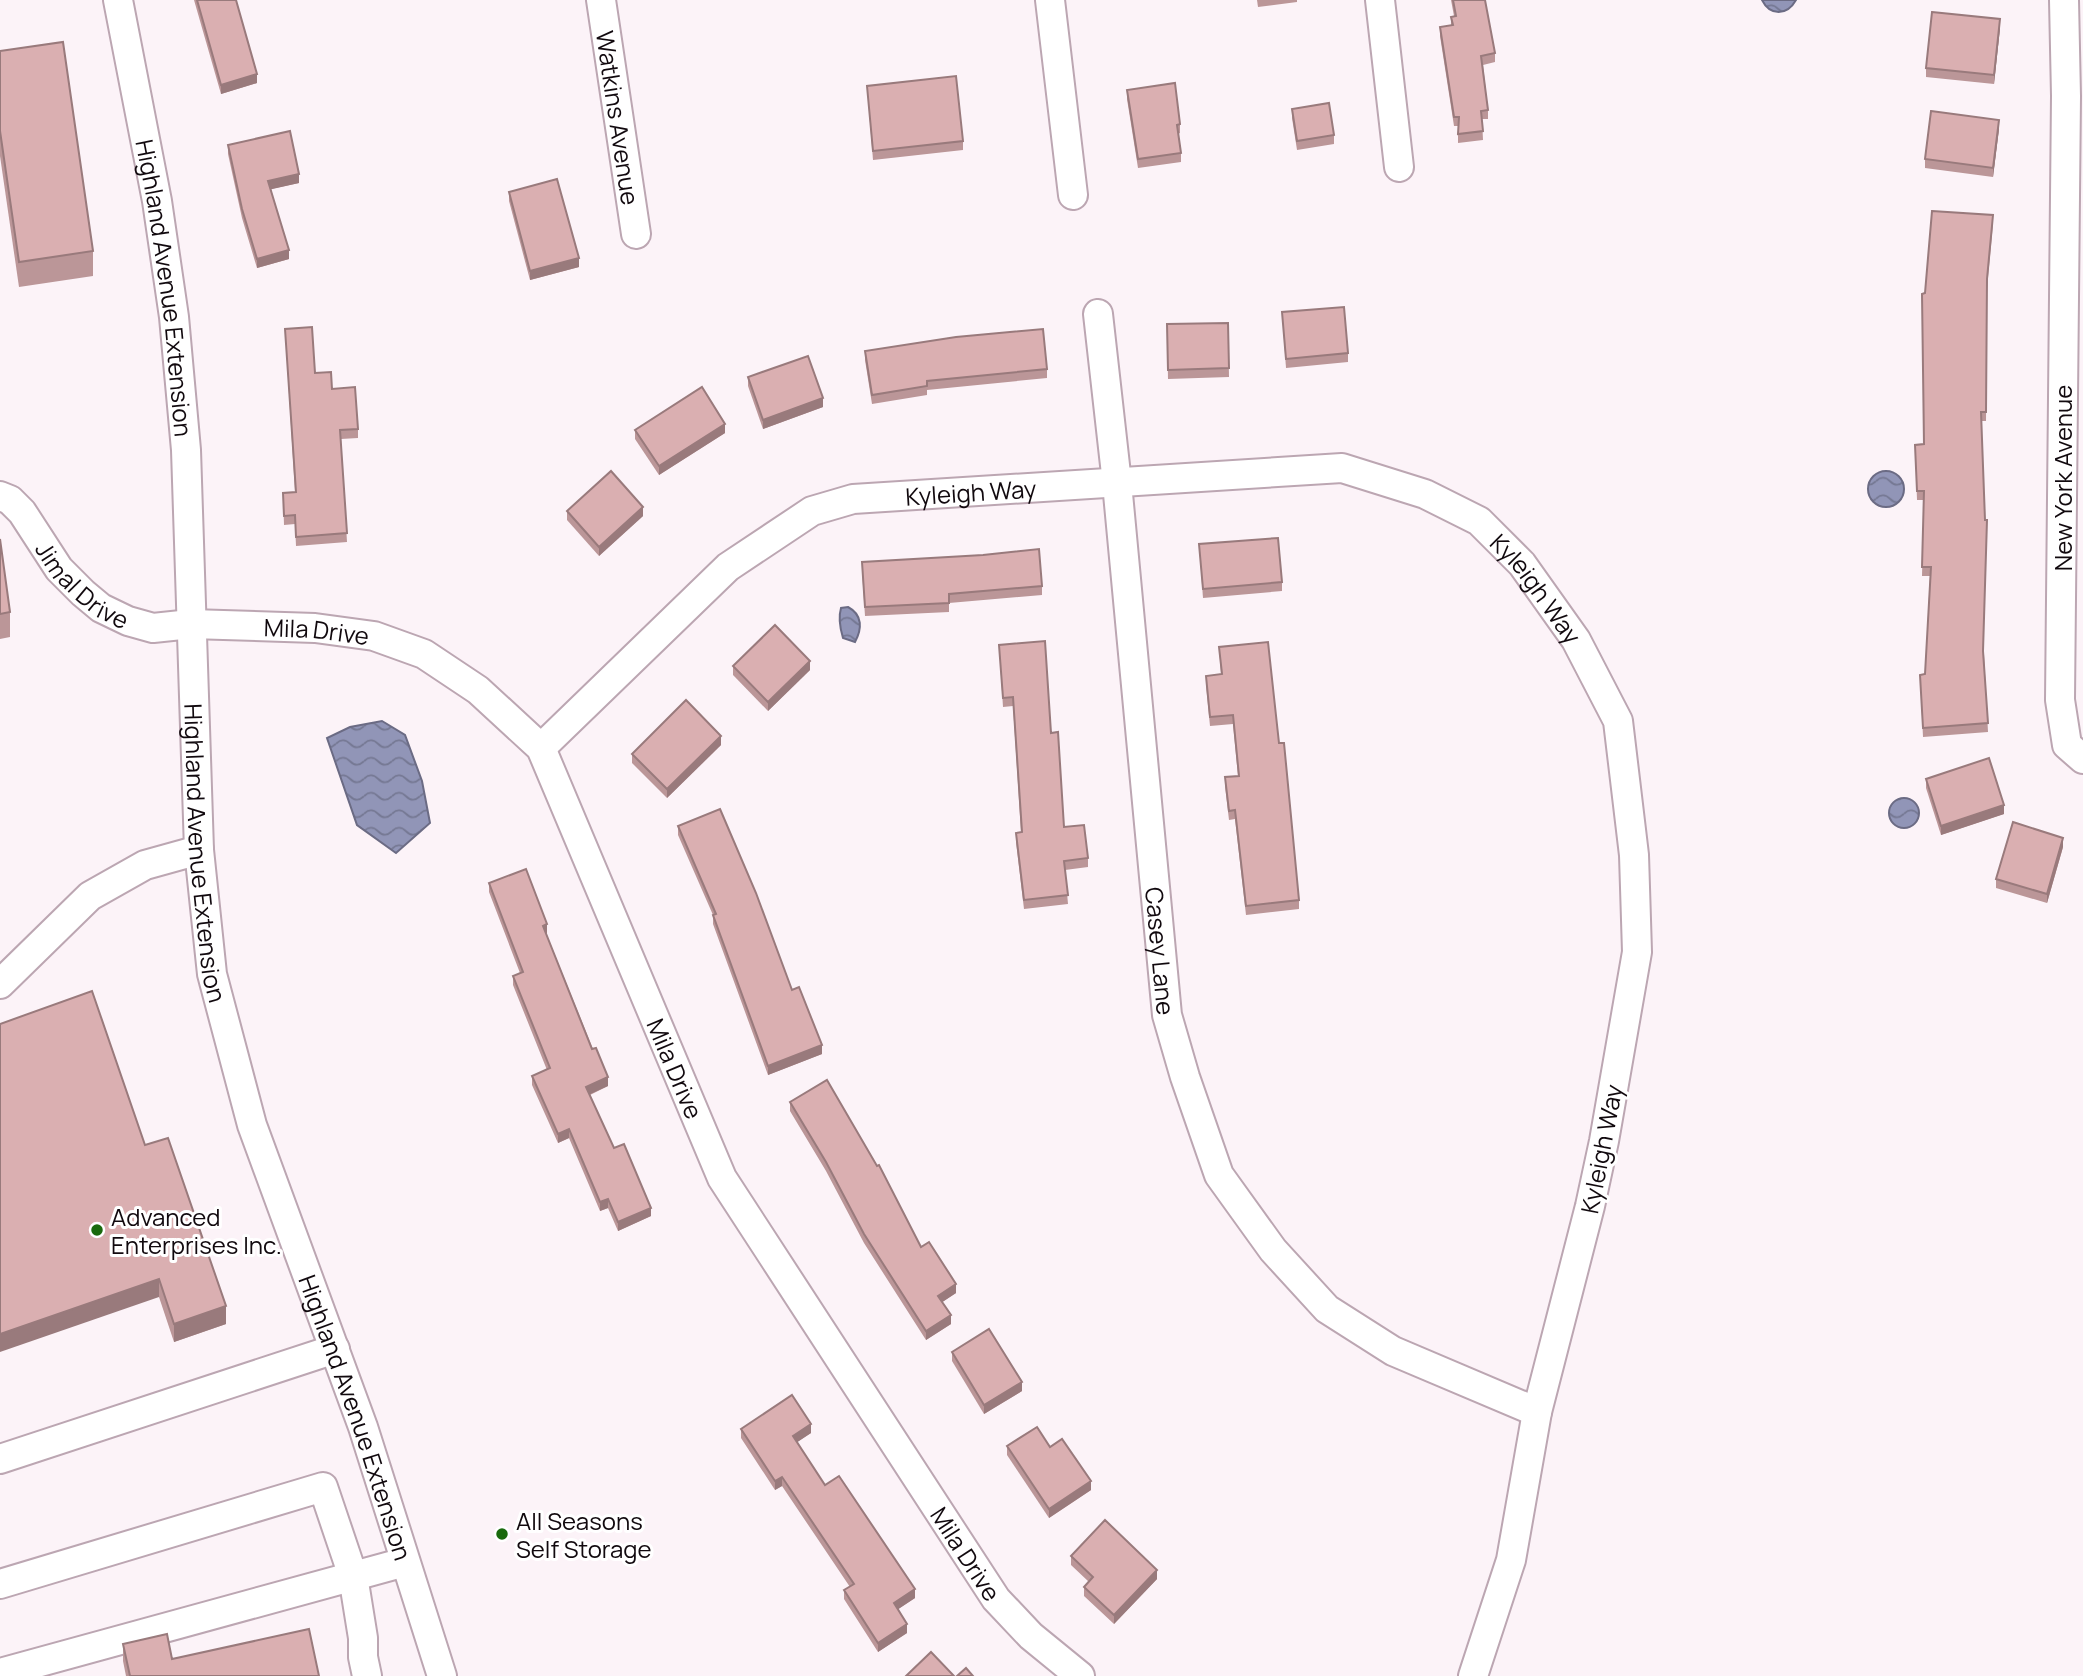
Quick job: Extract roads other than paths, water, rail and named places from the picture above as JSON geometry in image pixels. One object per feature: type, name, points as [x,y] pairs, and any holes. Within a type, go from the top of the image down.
[{"type":"street","name":"Highland Avenue Extension","points":[[118,0],[157,201],[174,317],[186,450],[199,850],[212,974],[252,1125],[363,1427],[442,1676]]},
{"type":"street","name":"Watkins Avenue","points":[[601,0],[636,234]]},
{"type":"street","points":[[1050,0],[1073,195]]},
{"type":"street","points":[[1380,0],[1399,167]]},
{"type":"street","name":"New York Avenue","points":[[2064,0],[2066,96],[2060,699],[2075,752]]},
{"type":"street","name":"Casey Lane","points":[[1098,314],[1117,483],[1167,1015],[1219,1175],[1273,1250],[1327,1309],[1393,1351],[1537,1412]]},
{"type":"street","name":"Kyleigh Way","points":[[541,748],[728,568],[812,511],[853,499],[1342,468],[1425,494],[1479,521],[1522,564],[1576,640],[1618,721],[1634,855],[1637,952],[1604,1141],[1537,1412],[1511,1560],[1473,1676]]},
{"type":"street","name":"Jimal Drive","points":[[0,496],[10,500],[22,512],[60,569],[101,607],[128,621],[153,628],[191,624]]},
{"type":"street","name":"Mila Drive","points":[[191,624],[315,628],[374,636],[424,654],[478,690],[541,748],[722,1178],[996,1599],[1031,1636],[1080,1676]]},
{"type":"street","points":[[0,984],[90,896],[145,865],[199,850]]},
{"type":"street","points":[[0,1459],[335,1349]]},
{"type":"street","points":[[0,1584],[323,1487],[353,1576],[366,1676]]},
{"type":"street","points":[[0,1673],[405,1562]]},
{"type":"water","points":[[1762,0],[1796,0],[1788,9],[1779,12],[1769,9]]},
{"type":"water","points":[[1886,471],[1899,476],[1904,489],[1899,502],[1886,507],[1873,502],[1868,489],[1873,476]]},
{"type":"water","points":[[848,607],[859,618],[860,623],[855,642],[843,638],[841,630],[841,608]]},
{"type":"water","points":[[382,721],[405,735],[422,781],[430,823],[396,853],[357,825],[327,738],[350,727]]},
{"type":"water","points":[[1904,798],[1915,802],[1919,813],[1915,824],[1904,828],[1893,824],[1889,813],[1893,802]]},
{"type":"place","name":"Advanced Enterprises Inc.","points":[[97,1230]]},
{"type":"place","name":"All Seasons Self Storage","points":[[502,1534]]}]
